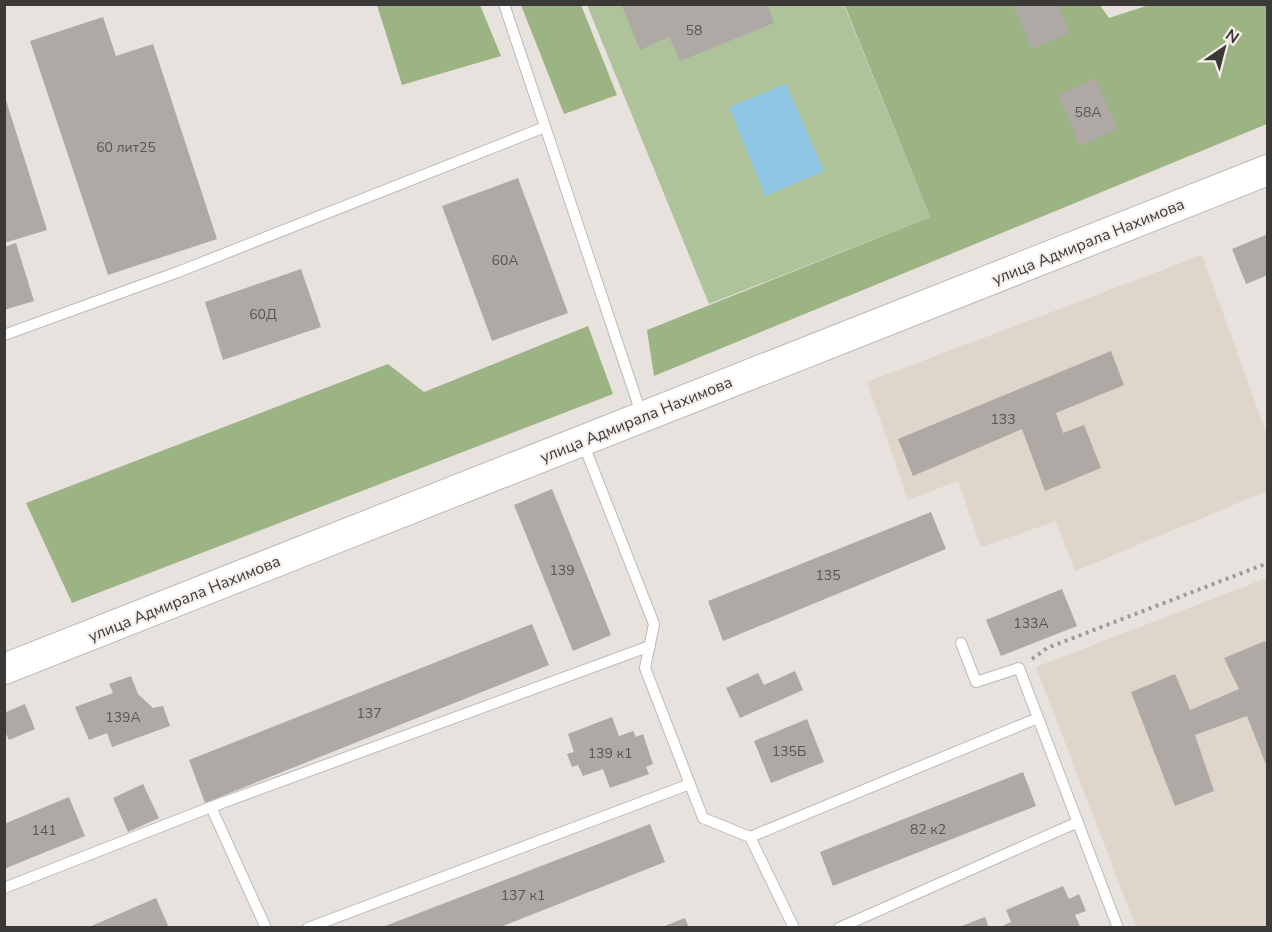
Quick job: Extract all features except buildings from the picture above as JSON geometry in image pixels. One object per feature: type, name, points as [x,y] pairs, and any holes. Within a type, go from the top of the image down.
[{"type":"main road","name":"улица Адмирала Нахимова","points":[[4,669],[1268,170]]},
{"type":"lane","points":[[504,4],[642,416]]},
{"type":"lane","points":[[4,335],[178,272],[545,127]]},
{"type":"lane","points":[[582,440],[654,624],[645,668],[703,818],[750,837],[794,927]]},
{"type":"lane","points":[[962,643],[976,682],[1019,668],[1118,927]]},
{"type":"lane","points":[[4,888],[210,807],[650,646]]},
{"type":"lane","points":[[750,837],[1038,718]]},
{"type":"lane","points":[[308,927],[690,784]]},
{"type":"lane","points":[[210,807],[266,927]]},
{"type":"lane","points":[[839,927],[1078,822]]},
{"type":"path","points":[[1019,668],[1047,648],[1268,562]]},
{"type":"shaded area","points":[[1202,255],[1267,435],[1267,491],[1075,571],[1056,521],[981,547],[958,481],[908,500],[867,382]]},
{"type":"shaded area","points":[[1267,578],[1267,927],[1136,927],[1036,667]]},
{"type":"green space","points":[[848,4],[1099,4],[1109,18],[1149,5],[1267,5],[1267,124],[654,376],[647,330],[930,217],[845,6]]},
{"type":"green space","points":[[377,5],[480,5],[501,56],[402,85]]},
{"type":"green space","points":[[521,5],[581,5],[617,95],[564,114]]},
{"type":"green space","points":[[587,5],[844,5],[930,217],[709,304]]},
{"type":"green space","points":[[588,326],[613,394],[72,603],[26,503],[388,364],[424,392]]},
{"type":"water","points":[[786,84],[824,171],[765,196],[729,107]]}]
